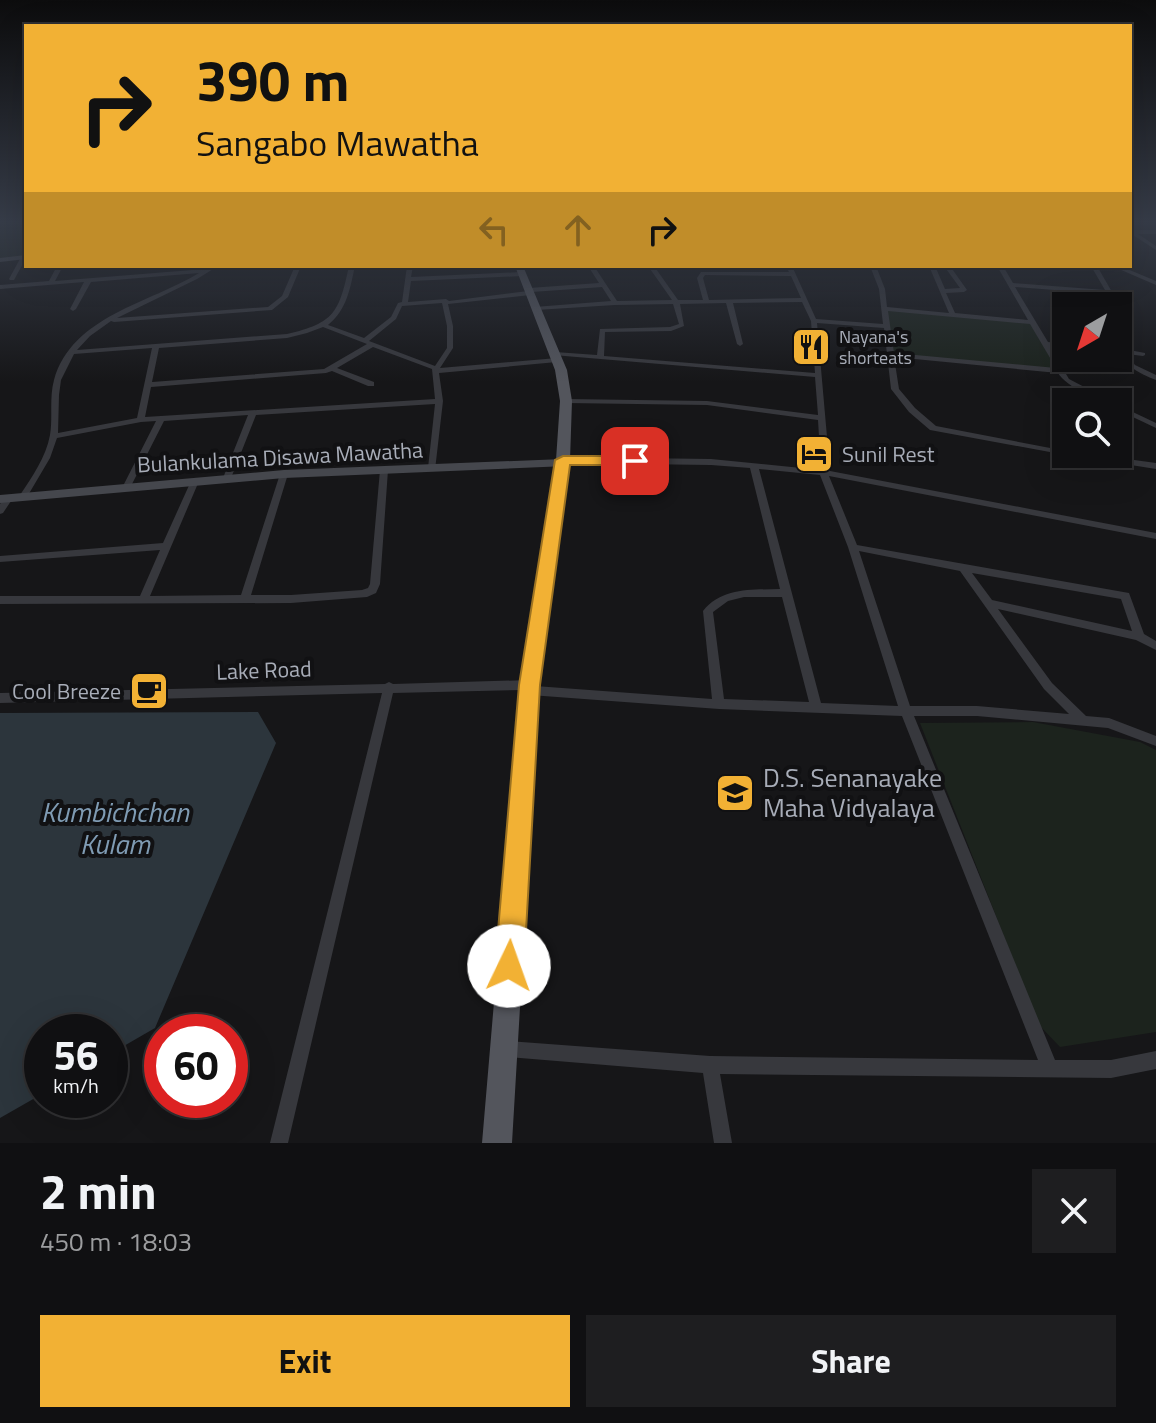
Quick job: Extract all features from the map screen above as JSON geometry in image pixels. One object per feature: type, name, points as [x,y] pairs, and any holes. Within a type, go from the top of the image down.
[{"type":"main road","points":[[497,1143],[530,687],[563,462],[566,401],[556,357],[527,286]]},
{"type":"main road","name":"Bulankulama Disawa Mawatha","points":[[4,499],[284,474],[563,462]]},
{"type":"street","points":[[12,279],[14,275]]},
{"type":"street","points":[[50,284],[55,275]]},
{"type":"street","points":[[0,287],[144,275]]},
{"type":"street","points":[[24,495],[47,456],[53,436],[58,375],[86,335],[197,275]]},
{"type":"street","points":[[109,320],[270,309],[285,297],[294,275]]},
{"type":"street","points":[[73,352],[287,336],[323,325],[343,307],[350,275]]},
{"type":"street","points":[[405,303],[409,275]]},
{"type":"street","points":[[596,275],[615,303]]},
{"type":"street","points":[[600,358],[602,330],[679,328],[682,325],[676,302],[657,275]]},
{"type":"street","points":[[702,275],[706,301]]},
{"type":"street","points":[[793,275],[814,321],[825,472],[853,547],[906,711],[1050,1068]]},
{"type":"street","points":[[876,275],[888,326],[895,389],[912,410],[933,428],[1052,450]]},
{"type":"street","points":[[936,275],[953,315]]},
{"type":"street","points":[[943,291],[964,290],[954,275]]},
{"type":"street","points":[[1005,275],[1052,358]]},
{"type":"street","points":[[1011,285],[1109,292],[1099,275]]},
{"type":"street","points":[[408,279],[447,277],[527,286],[615,303],[804,300]]},
{"type":"street","points":[[73,309],[88,281]]},
{"type":"street","points":[[334,369],[394,318],[400,304],[446,301],[527,286],[602,285]]},
{"type":"street","points":[[432,468],[439,401],[435,369],[450,348],[446,301]]},
{"type":"street","points":[[729,301],[740,344]]},
{"type":"street","points":[[885,309],[1031,322]]},
{"type":"street","points":[[814,321],[888,326]]},
{"type":"street","points":[[323,325],[435,369],[556,357],[818,375]]},
{"type":"street","points":[[1044,344],[1052,345]]},
{"type":"street","points":[[141,420],[156,345]]},
{"type":"street","points":[[1132,352],[1143,354]]},
{"type":"street","points":[[891,355],[1052,370]]},
{"type":"street","points":[[1132,365],[1156,378]]},
{"type":"street","points":[[147,385],[334,369],[371,384]]},
{"type":"street","points":[[1061,372],[1066,380],[1082,388]]},
{"type":"street","points":[[53,436],[141,420],[439,401]]},
{"type":"street","points":[[566,401],[707,403],[822,418]]},
{"type":"street","points":[[227,478],[253,413]]},
{"type":"street","points":[[1132,414],[1156,426]]},
{"type":"street","points":[[127,486],[161,419]]},
{"type":"street","points":[[563,462],[711,462],[825,472],[1156,536]]},
{"type":"street","points":[[1132,462],[1156,466]]},
{"type":"street","points":[[754,466],[816,708]]},
{"type":"street","points":[[0,600],[291,599],[363,594],[372,590],[375,584],[384,470]]},
{"type":"street","points":[[245,598],[284,474]]},
{"type":"street","points":[[144,598],[195,481]]},
{"type":"street","points":[[0,511],[4,499]]},
{"type":"street","points":[[0,559],[167,546]]},
{"type":"street","points":[[853,547],[1125,596],[1139,637]]},
{"type":"street","points":[[963,568],[1048,686],[1083,721]]},
{"type":"street","points":[[719,704],[708,611],[715,602],[728,595],[787,593]]},
{"type":"street","points":[[988,603],[1139,637],[1156,646]]},
{"type":"street","points":[[279,1143],[389,687]]},
{"type":"street","name":"Lake Road","points":[[0,698],[389,687],[530,687],[719,704],[977,711],[1109,723],[1156,741]]},
{"type":"street","points":[[503,1049],[710,1065],[1111,1069],[1156,1060]]},
{"type":"street","points":[[710,1065],[723,1143]]},
{"type":"shaded area","points":[[885,309],[1031,322],[1052,357],[1052,370],[891,355]]},
{"type":"shaded area","points":[[1033,722],[1140,742],[1156,750],[1156,1032],[1060,1047],[1039,1025],[920,723]]},
{"type":"water","name":"Kumbichchan Kulam","points":[[258,712],[276,743],[161,1014],[144,1014],[144,1034],[128,1044],[128,1014],[24,1014],[24,1104],[0,1118],[0,713]]},
{"type":"place","name":"Nayana's shorteats","points":[[811,347]]},
{"type":"place","name":"Sunil Rest","points":[[814,454]]},
{"type":"place","name":"Cool Breeze","points":[[149,691]]},
{"type":"place","name":"D.S. Senanayake Maha Vidyalaya","points":[[735,793]]},
{"type":"route","points":[[509,966],[530,685],[563,460],[635,461]]}]
